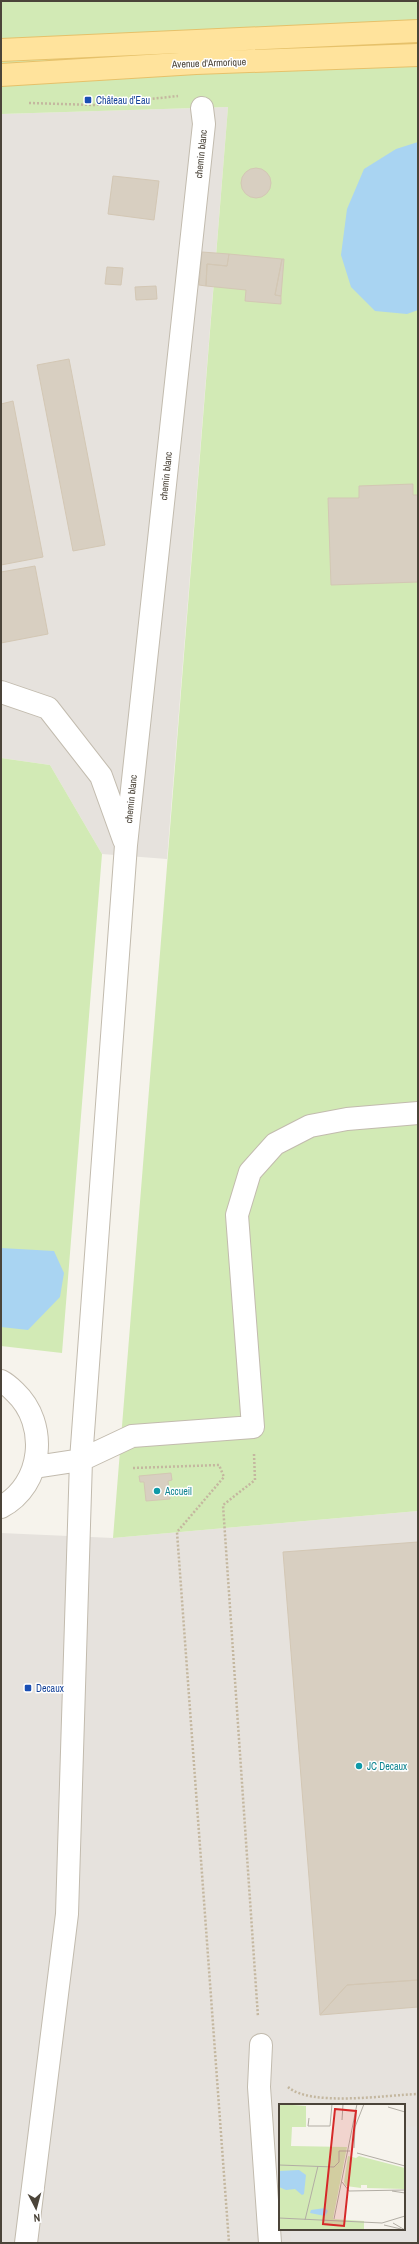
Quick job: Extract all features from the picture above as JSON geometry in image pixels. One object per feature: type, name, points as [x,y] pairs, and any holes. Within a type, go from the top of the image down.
[{"type":"main road","points":[[1,50],[418,31]]},
{"type":"main road","name":"Avenue d'Armorique","points":[[1,75],[196,63],[418,55]]},
{"type":"street","name":"chemin blanc","points":[[26,2243],[67,1914],[81,1460],[126,845],[203,132],[202,108]]},
{"type":"street","points":[[1,692],[48,708],[101,776],[126,845]]},
{"type":"street","points":[[34,1468],[81,1460],[132,1436],[253,1427],[237,1215],[250,1172],[275,1144],[310,1126],[347,1119],[418,1114]]},
{"type":"street","points":[[1,1381],[23,1399],[34,1420],[38,1444],[34,1468],[24,1487],[8,1503],[1,1507]]},
{"type":"street","points":[[261,2045],[259,2086],[270,2243]]},
{"type":"path","points":[[23,103],[95,105],[180,96]]},
{"type":"path","points":[[253,1427],[255,1480],[223,1505],[261,2045]]},
{"type":"path","points":[[126,1469],[219,1465],[224,1477],[177,1532],[229,2243]]},
{"type":"path","points":[[285,2084],[295,2093],[324,2099],[418,2094]]},
{"type":"shaded area","points":[[228,107],[167,859],[102,854],[50,765],[1,758],[1,114]]},
{"type":"shaded area","points":[[418,1511],[418,2243],[1,2243],[1,1533],[113,1538]]},
{"type":"shaded area","points":[[418,2126],[418,2243],[291,2243],[290,2230],[405,2230],[405,2127]]},
{"type":"green space","points":[[1,1],[418,1],[418,1511],[113,1538],[228,107],[1,114]]},
{"type":"green space","points":[[1,758],[50,765],[102,854],[62,1353],[1,1346]]},
{"type":"water","points":[[418,142],[418,310],[407,314],[375,311],[351,287],[341,255],[347,209],[364,169],[396,149]]},
{"type":"water","points":[[1,1248],[54,1251],[64,1273],[60,1297],[28,1330],[1,1327]]},
{"type":"building","points":[[256,168],[266,173],[271,183],[266,193],[256,198],[246,193],[241,183],[246,173]]},
{"type":"building","points":[[113,176],[159,181],[154,220],[108,214]]},
{"type":"building","points":[[202,252],[229,254],[227,266],[207,264],[206,286],[199,285]]},
{"type":"building","points":[[229,254],[282,259],[275,295],[281,296],[281,304],[245,301],[246,290],[206,286],[207,264],[227,266]]},
{"type":"building","points":[[282,259],[284,259],[281,296],[275,295]]},
{"type":"building","points":[[107,267],[123,268],[121,285],[105,284]]},
{"type":"building","points":[[156,286],[157,299],[136,300],[135,287]]},
{"type":"building","points":[[69,359],[105,545],[73,551],[37,365]]},
{"type":"building","points":[[13,401],[43,557],[1,565],[1,404]]},
{"type":"building","points":[[413,484],[413,495],[418,495],[418,582],[331,585],[328,498],[359,498],[359,486]]},
{"type":"building","points":[[35,566],[48,634],[1,643],[1,572]]},
{"type":"building","name":"Accueil","points":[[171,1473],[172,1480],[168,1481],[170,1499],[146,1501],[144,1482],[140,1482],[139,1476]]},
{"type":"building","name":"JC Decaux","points":[[418,1542],[418,1980],[347,1985],[320,2015],[283,1552]]},
{"type":"building","points":[[418,1980],[418,2007],[320,2015],[347,1985]]},
{"type":"place","name":"Château d'Eau","points":[[88,100]]},
{"type":"place","name":"Accueil","points":[[157,1491]]},
{"type":"place","name":"Decaux","points":[[28,1688]]},
{"type":"place","name":"JC Decaux","points":[[359,1766]]}]
